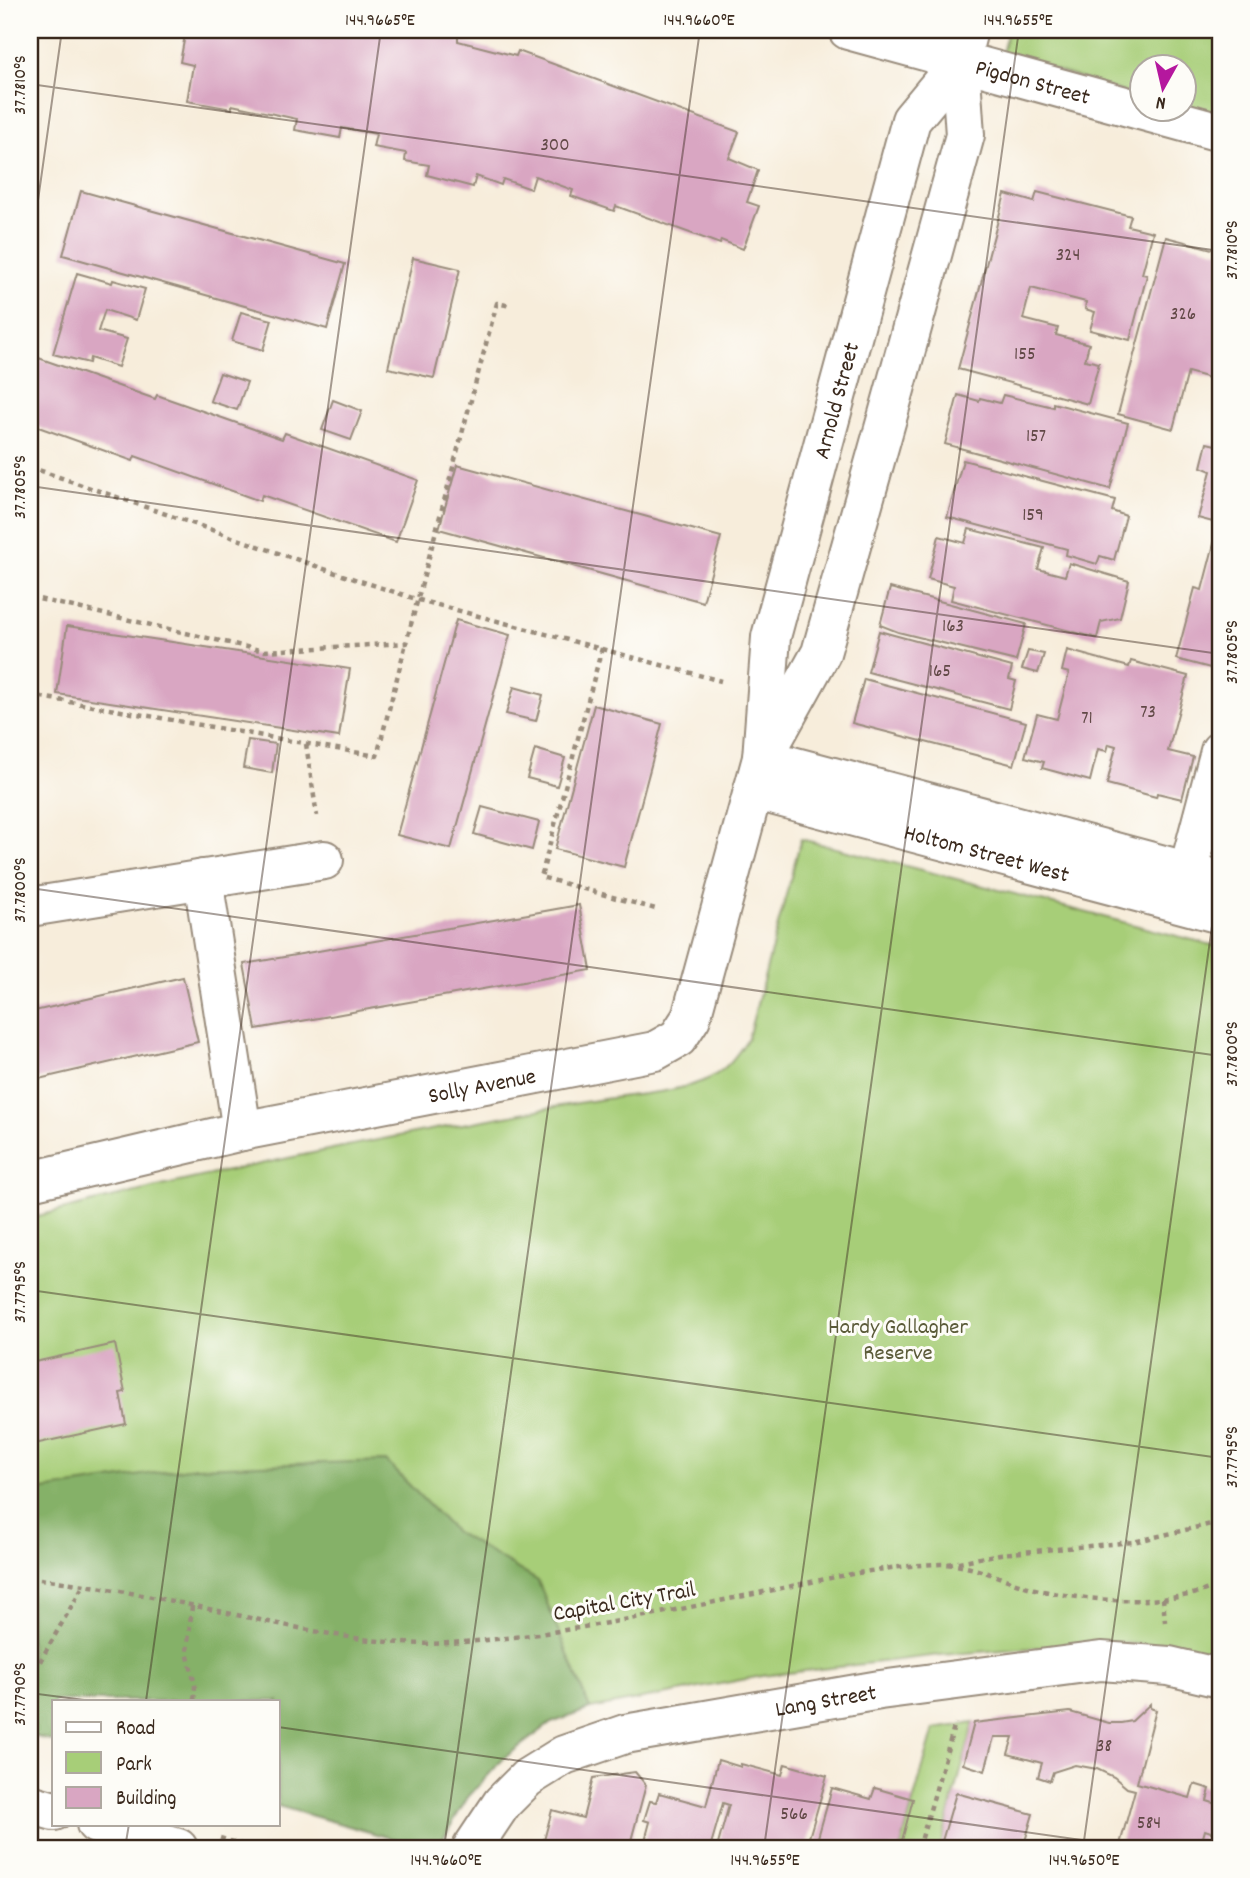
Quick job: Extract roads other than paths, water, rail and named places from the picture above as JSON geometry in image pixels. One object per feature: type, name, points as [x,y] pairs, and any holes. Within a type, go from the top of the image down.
[{"type":"street","name":"Pigdon Street","points":[[848,30],[964,46],[1220,132]]},
{"type":"street","points":[[758,774],[821,653],[825,639],[965,135],[964,46]]},
{"type":"street","name":"Arnold Street","points":[[758,774],[771,637],[911,120],[964,46]]},
{"type":"street","points":[[1196,885],[1220,751]]},
{"type":"street","name":"Holtom Street West","points":[[758,774],[1196,885],[1220,914]]},
{"type":"street","name":"Solly Avenue","points":[[30,1181],[242,1131],[655,1051],[678,1038],[691,1018],[758,774]]},
{"type":"street","points":[[30,907],[324,860]]},
{"type":"street","points":[[203,879],[242,1131]]},
{"type":"street","name":"Lang Street","points":[[472,1848],[502,1803],[527,1778],[564,1755],[625,1734],[880,1690],[1101,1661],[1169,1666],[1220,1678]]},
{"type":"street","points":[[30,1804],[52,1810]]},
{"type":"street","points":[[103,1826],[178,1848]]},
{"type":"park label","name":"Hardy Gallagher Reserve","points":[[898,1338]]}]
